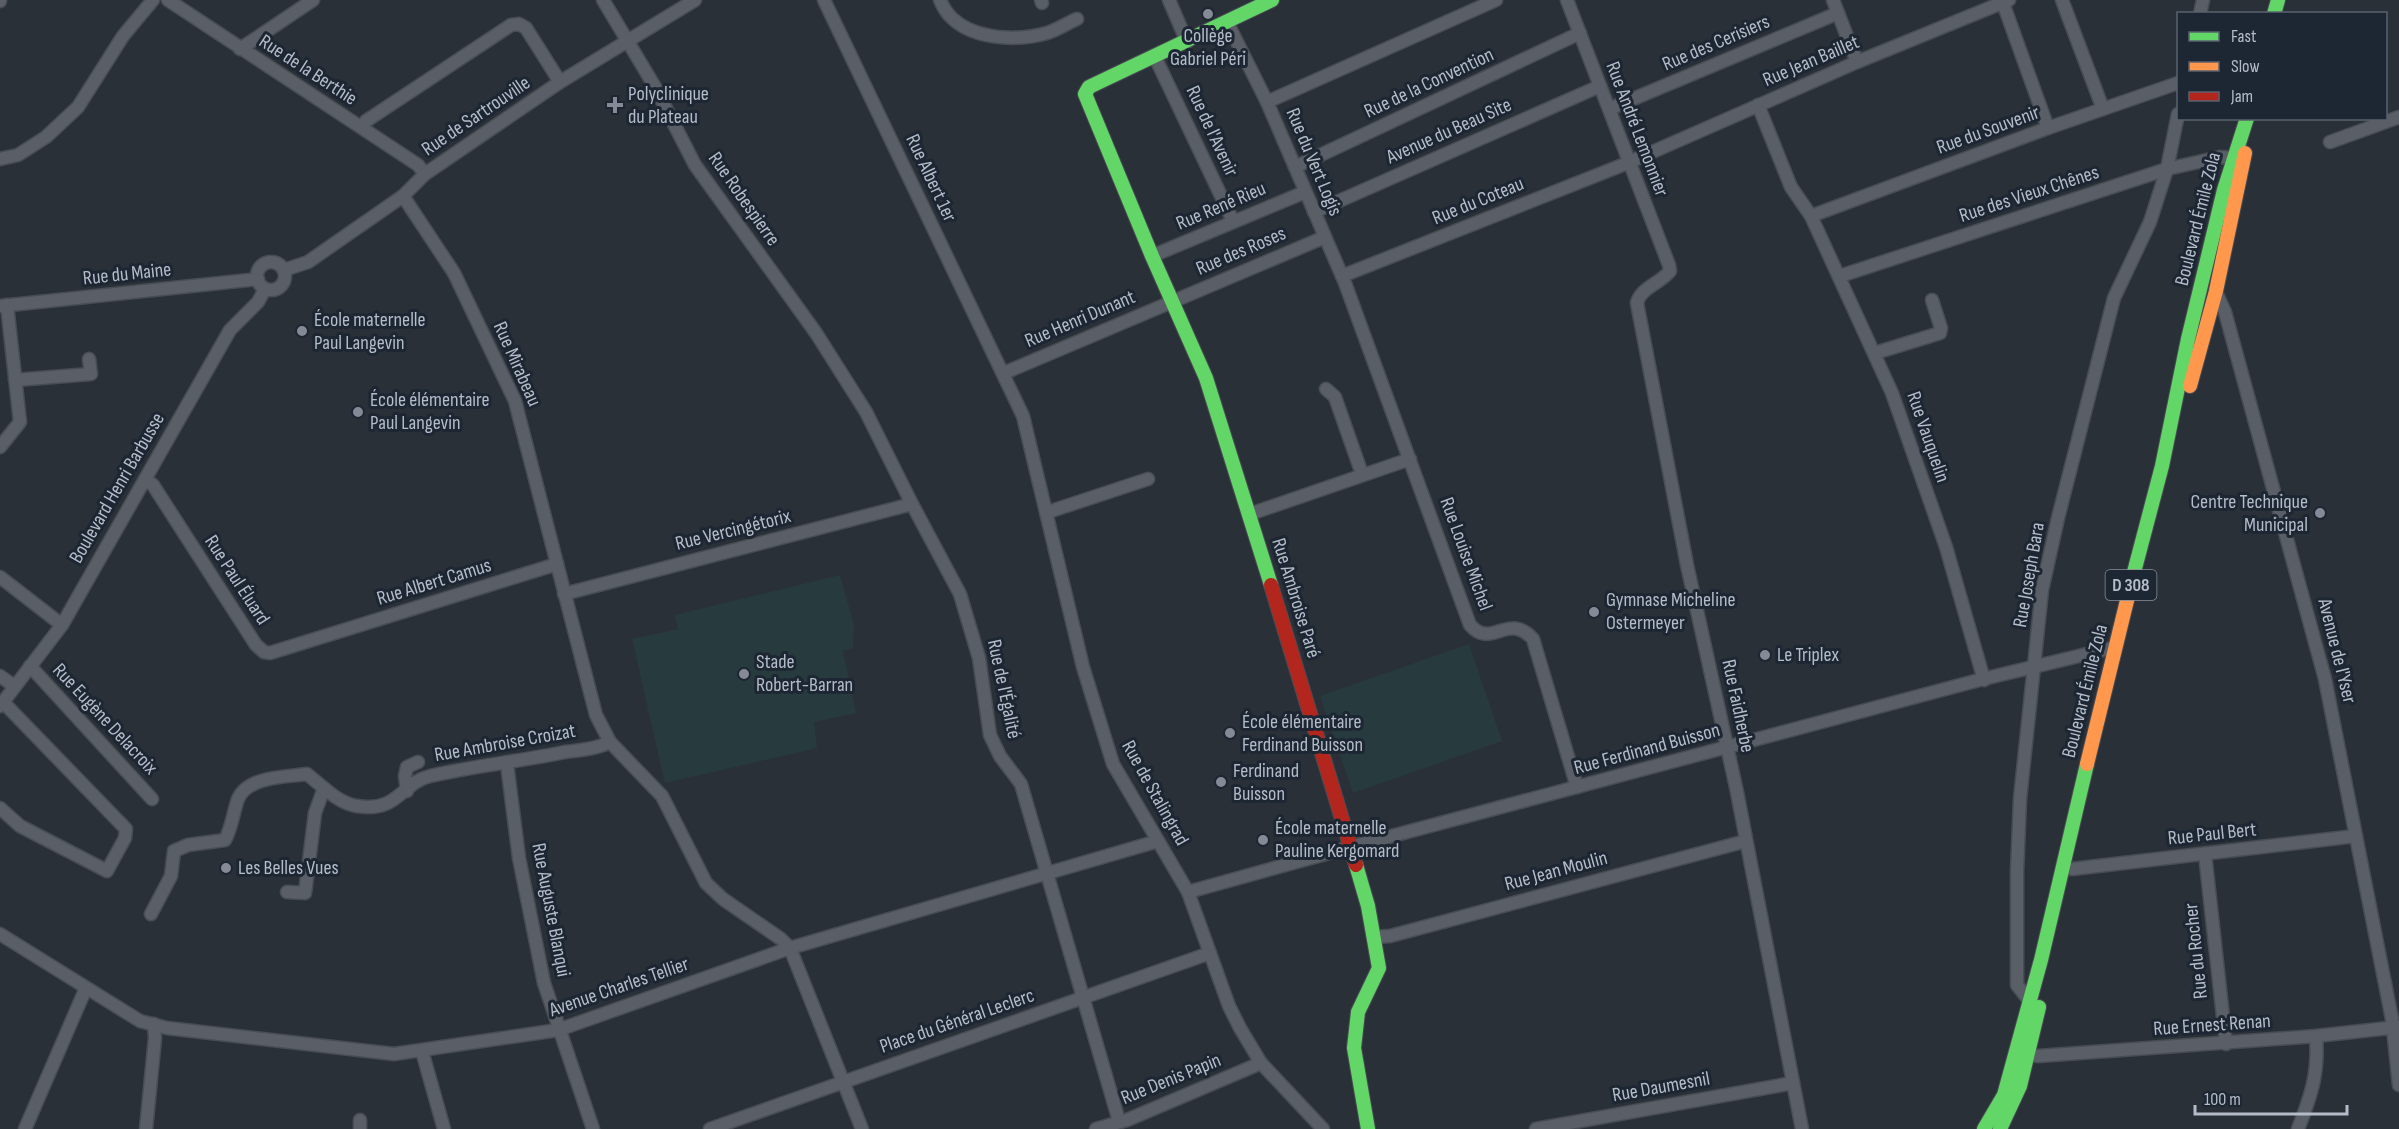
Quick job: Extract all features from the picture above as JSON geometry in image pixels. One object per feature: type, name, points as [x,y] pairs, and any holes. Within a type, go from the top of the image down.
[{"type":"main road","points":[[1155,57],[1272,0]]},
{"type":"main road","name":"Rue Ambroise Paré","points":[[1155,57],[1089,87],[1085,94],[1152,256],[1206,378],[1250,514],[1351,847],[1375,937],[1379,968],[1358,1012],[1354,1048],[1368,1129]]},
{"type":"main road","name":"Boulevard Émile Zola","points":[[2000,1129],[2014,1102],[2030,998],[2162,466],[2198,297],[2233,158],[2248,120]]},
{"type":"main road","name":"Boulevard Émile Zola","points":[[1984,1129],[2004,1095],[2037,1016],[2163,491],[2216,291],[2240,183],[2249,120]]},
{"type":"street","points":[[0,159],[18,154],[46,137],[78,107],[123,36],[153,0]]},
{"type":"street","name":"Rue de la Berthie","points":[[168,0],[418,165],[425,174]]},
{"type":"street","points":[[240,49],[313,0]]},
{"type":"street","name":"Rue Robespierre","points":[[603,0],[628,39],[695,165],[816,333],[866,412]]},
{"type":"street","name":"Rue de Sartrouville","points":[[284,270],[308,262],[403,196],[425,174],[560,82],[695,0]]},
{"type":"street","name":"Rue Albert 1er","points":[[824,0],[1004,373]]},
{"type":"street","points":[[940,0],[952,19],[976,32],[997,36],[1022,38],[1048,32],[1077,19]]},
{"type":"street","points":[[1169,0],[1187,42]]},
{"type":"street","points":[[1267,102],[1496,0]]},
{"type":"street","name":"Rue André Lemonnier","points":[[1567,0],[1670,271]]},
{"type":"street","points":[[1833,0],[1857,62]]},
{"type":"street","points":[[2062,0],[2103,109]]},
{"type":"street","points":[[2006,1],[2048,128]]},
{"type":"street","name":"Rue Jean Baillet","points":[[1629,163],[1857,62],[2006,1]]},
{"type":"street","name":"Rue des Cerisiers","points":[[1609,109],[1838,13]]},
{"type":"street","name":"Rue du Vert Logis","points":[[1227,22],[1267,102],[1359,320]]},
{"type":"street","points":[[361,127],[366,121],[511,25],[519,24],[526,28],[560,82]]},
{"type":"street","name":"Rue de la Convention","points":[[1295,167],[1580,33]]},
{"type":"street","name":"Rue de l'Avenir","points":[[1155,57],[1233,221]]},
{"type":"street","name":"Rue du Souvenir","points":[[1811,216],[2177,82]]},
{"type":"street","name":"Avenue du Beau Site","points":[[1314,212],[1600,86]]},
{"type":"street","name":"Rue Vauquelin","points":[[1758,105],[1791,187],[1811,216],[1892,393],[1946,547],[1984,680]]},
{"type":"street","points":[[2330,142],[2399,117]]},
{"type":"street","name":"Rue Joseph Bara","points":[[2037,1016],[2030,998],[2017,985],[2017,872],[2020,799],[2042,590],[2114,298],[2150,222],[2167,169],[2177,119]]},
{"type":"street","name":"Rue des Vieux Chênes","points":[[1840,276],[2167,169],[2220,157],[2233,158]]},
{"type":"street","name":"Rue du Coteau","points":[[1342,276],[1629,163]]},
{"type":"street","name":"Rue René Rieu","points":[[1152,256],[1305,192]]},
{"type":"street","name":"Rue Mirabeau","points":[[403,196],[454,273],[515,401],[596,715],[610,742],[662,796],[706,883],[723,899],[781,939],[790,948]]},
{"type":"street","name":"Rue des Roses","points":[[1172,301],[1325,237]]},
{"type":"street","name":"Avenue de l'Yser","points":[[2211,247],[2216,291],[2225,312],[2325,679],[2396,1027],[2399,1085]]},
{"type":"street","points":[[265,264],[278,264],[284,270],[282,284],[275,290],[261,284],[258,270],[265,264]]},
{"type":"street","name":"Rue Faidherbe","points":[[1670,271],[1666,277],[1642,293],[1636,303],[1687,565],[1728,748],[1802,1129]]},
{"type":"street","name":"Rue du Maine","points":[[3,306],[261,284]]},
{"type":"street","name":"Boulevard Henri Barbusse","points":[[1,704],[62,625],[230,330],[258,302],[261,284]]},
{"type":"street","points":[[2198,297],[2216,291]]},
{"type":"street","points":[[1875,353],[1940,333],[1941,328],[1932,300]]},
{"type":"street","name":"Rue Henri Dunant","points":[[1004,373],[1172,301]]},
{"type":"street","points":[[0,447],[20,422],[3,306]]},
{"type":"street","name":"Rue Louise Michel","points":[[1359,320],[1470,625],[1477,633],[1486,635],[1509,628],[1519,629],[1533,639],[1577,787]]},
{"type":"street","points":[[15,380],[91,374],[89,359]]},
{"type":"street","name":"Rue de Stalingrad","points":[[1004,373],[1023,416],[1099,723],[1113,764],[1188,892],[1229,1006],[1261,1063],[1323,1129]]},
{"type":"street","points":[[1326,389],[1335,397],[1362,474]]},
{"type":"street","name":"Rue de l'Égalité","points":[[866,412],[960,594],[980,658],[990,735],[1000,756],[1021,784],[1117,1124]]},
{"type":"street","points":[[1250,514],[1410,459]]},
{"type":"street","name":"Rue Paul Éluard","points":[[145,479],[153,485],[256,645],[264,652],[270,652],[321,636]]},
{"type":"street","points":[[1047,512],[1148,479]]},
{"type":"street","name":"Rue Vercingétorix","points":[[564,594],[912,504]]},
{"type":"street","name":"Rue Albert Camus","points":[[321,636],[557,564]]},
{"type":"street","points":[[0,577],[62,625]]},
{"type":"street","name":"Rue Ferdinand Buisson","points":[[1188,892],[2035,666],[2116,647]]},
{"type":"street","name":"Rue Eugène Delacroix","points":[[30,666],[152,799]]},
{"type":"street","points":[[0,676],[14,686]]},
{"type":"street","points":[[0,808],[20,826],[107,871],[125,838],[126,829],[1,704]]},
{"type":"street","name":"Rue Ambroise Croizat","points":[[151,914],[171,876],[174,851],[188,845],[225,840],[239,798],[250,784],[307,774],[337,798],[355,806],[364,807],[388,803],[407,791],[421,778],[507,764],[610,742]]},
{"type":"street","points":[[407,791],[405,776],[407,768],[418,762]]},
{"type":"street","name":"Rue Auguste Blanqui","points":[[507,764],[519,858],[544,983],[593,1129]]},
{"type":"street","points":[[287,892],[306,893],[315,813],[324,788]]},
{"type":"street","name":"Rue Paul Bert","points":[[2072,869],[2356,836]]},
{"type":"street","name":"Avenue Charles Tellier","points":[[0,934],[140,1021],[167,1028],[380,1053],[422,1051],[558,1030],[790,948],[1158,841]]},
{"type":"street","name":"Rue Jean Moulin","points":[[1375,937],[1390,936],[1746,841]]},
{"type":"street","name":"Rue du Rocher","points":[[2205,854],[2226,1044]]},
{"type":"street","points":[[790,948],[862,1129]]},
{"type":"street","name":"Place du Général Leclerc","points":[[710,1129],[1210,953]]},
{"type":"street","points":[[25,1129],[86,988]]},
{"type":"street","points":[[146,1129],[155,1038],[154,1024]]},
{"type":"street","name":"Rue Ernest Renan","points":[[2022,1054],[2226,1044],[2396,1027]]},
{"type":"street","points":[[2298,1129],[2315,1081],[2318,1059],[2316,1036]]},
{"type":"street","points":[[422,1051],[444,1129]]},
{"type":"street","name":"Rue Denis Papin","points":[[1096,1129],[1127,1120],[1261,1063]]},
{"type":"street","name":"Rue Daumesnil","points":[[1536,1129],[1793,1083]]},
{"type":"green space","name":"Stade Robert-Barran","points":[[840,575],[854,625],[853,648],[843,651],[856,713],[814,722],[817,748],[665,783],[632,639],[678,629],[675,615]]},
{"type":"green space","points":[[1469,644],[1502,741],[1353,793],[1320,696]]},
{"type":"traffic: fast","points":[[1271,585],[1206,378],[1152,256],[1085,94],[1089,87],[1272,0]]},
{"type":"traffic: fast","points":[[2275,12],[2278,0]]},
{"type":"traffic: fast","points":[[2133,576],[2162,466],[2188,339],[2224,190],[2246,120]]},
{"type":"traffic: fast","points":[[1984,1129],[2004,1095],[2041,960],[2087,764]]},
{"type":"traffic: fast","points":[[1356,865],[1368,906],[1379,968],[1358,1012],[1354,1048],[1368,1129]]},
{"type":"traffic: fast","points":[[2000,1129],[2020,1086],[2039,1007]]},
{"type":"traffic: slow","points":[[2190,386],[2216,291],[2245,153]]},
{"type":"traffic: slow","points":[[2087,764],[2133,576]]},
{"type":"traffic: jam","points":[[1271,585],[1356,865]]},
{"type":"place","name":"Collège Gabriel Péri","points":[[1208,14]]},
{"type":"place","name":"Polyclinique du Plateau","points":[[615,105]]},
{"type":"place","name":"École maternelle Paul Langevin","points":[[302,331]]},
{"type":"place","name":"École élémentaire Paul Langevin","points":[[358,412]]},
{"type":"place","name":"Centre Technique Municipal","points":[[2320,513]]},
{"type":"place","name":"Gymnase Micheline Ostermeyer","points":[[1594,612]]},
{"type":"place","name":"Le Triplex","points":[[1765,655]]},
{"type":"place","name":"Stade Robert-Barran","points":[[744,674]]},
{"type":"place","name":"École élémentaire Ferdinand Buisson","points":[[1230,733]]},
{"type":"place","name":"Ferdinand Buisson","points":[[1221,782]]},
{"type":"place","name":"École maternelle Pauline Kergomard","points":[[1263,840]]},
{"type":"place","name":"Les Belles Vues","points":[[226,868]]}]
